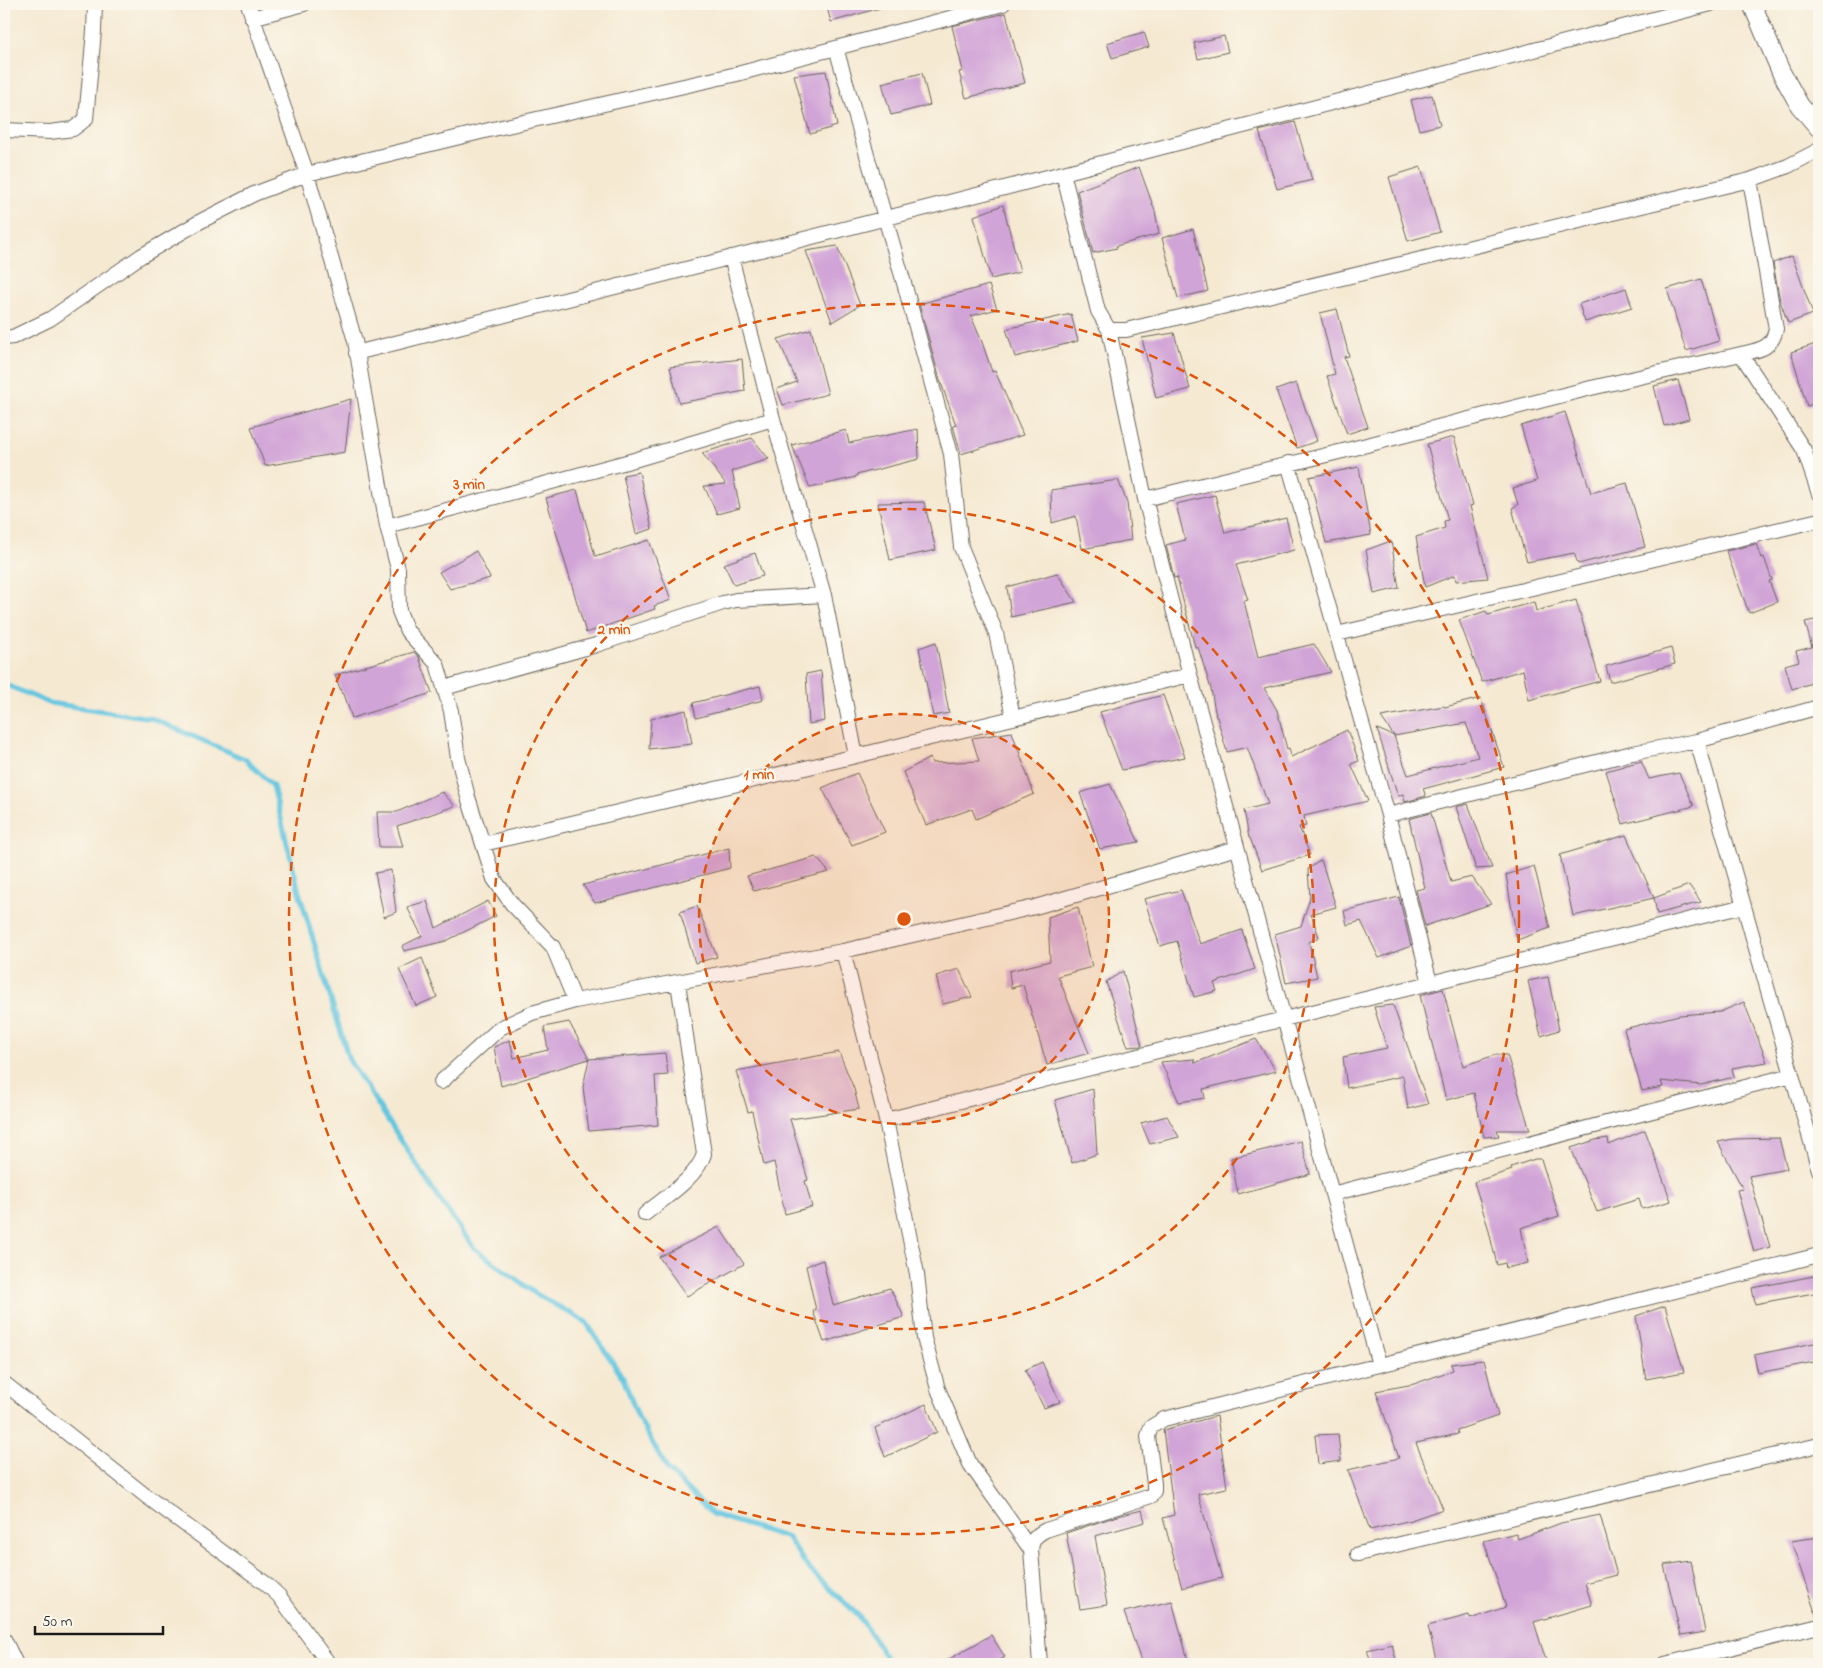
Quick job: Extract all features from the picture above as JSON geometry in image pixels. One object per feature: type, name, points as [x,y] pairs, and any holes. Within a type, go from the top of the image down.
[{"type":"street","points":[[4,130],[50,132],[73,129],[86,119],[95,4]]},
{"type":"street","points":[[248,4],[307,174],[356,352],[387,526],[398,569],[399,611],[407,631],[437,664],[451,711],[462,774],[494,879],[512,904],[553,947],[575,1002]]},
{"type":"street","points":[[252,18],[304,4]]},
{"type":"street","points":[[4,338],[13,337],[50,319],[141,256],[201,221],[254,194],[307,174],[493,129],[737,74],[1002,4]]},
{"type":"street","points":[[356,352],[1063,173],[1711,4]]},
{"type":"street","points":[[1752,4],[1780,72],[1800,106],[1819,128]]},
{"type":"street","points":[[836,48],[950,454],[961,547],[996,633],[1013,717]]},
{"type":"street","points":[[1109,330],[1126,330],[1145,326],[1750,180],[1788,166],[1819,150]]},
{"type":"street","points":[[1063,173],[1098,312],[1109,330],[1145,499],[1190,675],[1379,1365]]},
{"type":"street","points":[[1145,499],[1591,388],[1741,354],[1769,345],[1775,337],[1776,329],[1750,180]]},
{"type":"street","points":[[731,257],[773,419],[824,595],[856,756]]},
{"type":"street","points":[[1741,354],[1804,450],[1819,494]]},
{"type":"street","points":[[387,526],[634,460],[773,419]]},
{"type":"street","points":[[1288,464],[1388,815],[1430,983]]},
{"type":"street","points":[[1337,634],[1819,520]]},
{"type":"street","points":[[444,688],[596,645],[723,603],[736,600],[824,595]]},
{"type":"street","points":[[483,844],[1190,675]]},
{"type":"street","points":[[1388,815],[1632,753],[1698,741],[1819,707]]},
{"type":"street","points":[[1698,741],[1819,1170]]},
{"type":"street","points":[[441,1082],[500,1028],[532,1013],[575,1002],[843,952],[1035,907],[1237,848]]},
{"type":"street","points":[[886,1120],[1284,1019],[1744,906]]},
{"type":"street","points":[[843,952],[886,1120],[917,1274],[924,1338],[938,1389],[970,1464],[1031,1550]]},
{"type":"street","points":[[645,1214],[694,1173],[701,1164],[704,1154],[678,984]]},
{"type":"street","points":[[1332,1194],[1792,1075]]},
{"type":"street","points":[[1040,1664],[1031,1550],[1032,1541],[1038,1534],[1046,1530],[1151,1496],[1154,1491],[1154,1484],[1148,1436],[1151,1427],[1164,1418],[1819,1255]]},
{"type":"street","points":[[4,1384],[146,1496],[279,1596],[329,1664]]},
{"type":"street","points":[[1358,1554],[1819,1445]]},
{"type":"street","points":[[1665,1664],[1698,1660],[1819,1626]]},
{"type":"street","points":[[4,1638],[16,1664]]},
{"type":"building","points":[[826,4],[880,4],[880,8],[831,22]]},
{"type":"building","points":[[1006,13],[1025,83],[966,98],[959,72],[963,71],[952,26]]},
{"type":"building","points":[[1144,32],[1149,47],[1112,58],[1107,43]]},
{"type":"building","points":[[1224,36],[1228,52],[1198,59],[1194,43]]},
{"type":"building","points":[[826,71],[837,126],[810,134],[794,75]]},
{"type":"building","points":[[922,73],[930,105],[891,115],[882,83]]},
{"type":"building","points":[[1432,95],[1440,125],[1419,130],[1411,100]]},
{"type":"building","points":[[1295,122],[1312,180],[1277,189],[1259,131]]},
{"type":"building","points":[[1139,167],[1155,211],[1159,234],[1116,246],[1117,248],[1093,253],[1077,191]]},
{"type":"building","points":[[1421,167],[1440,232],[1408,241],[1389,177]]},
{"type":"building","points":[[1003,205],[1020,272],[991,279],[974,216]]},
{"type":"building","points":[[1193,229],[1208,291],[1178,298],[1162,238]]},
{"type":"building","points":[[837,246],[860,305],[832,322],[806,251]]},
{"type":"building","points":[[1792,256],[1813,314],[1788,323],[1780,301],[1773,263]]},
{"type":"building","points":[[1701,279],[1719,341],[1686,351],[1667,289]]},
{"type":"building","points":[[989,285],[997,309],[971,316],[992,372],[995,371],[1023,435],[961,454],[953,426],[956,425],[940,380],[919,304]]},
{"type":"building","points":[[1626,288],[1632,307],[1585,322],[1579,304]]},
{"type":"building","points":[[1337,309],[1349,356],[1344,357],[1368,427],[1347,434],[1327,376],[1335,374],[1320,313]]},
{"type":"building","points":[[1071,314],[1078,341],[1015,357],[1006,329]]},
{"type":"building","points":[[811,329],[828,394],[783,405],[777,389],[797,382],[778,339]]},
{"type":"building","points":[[1174,333],[1190,389],[1156,398],[1142,338]]},
{"type":"building","points":[[1819,343],[1819,402],[1807,406],[1791,352]]},
{"type":"building","points":[[742,359],[745,391],[679,403],[670,367]]},
{"type":"building","points":[[1678,380],[1689,419],[1664,426],[1654,386]]},
{"type":"building","points":[[1296,383],[1317,441],[1297,448],[1276,390]]},
{"type":"building","points":[[351,399],[345,452],[265,466],[251,427]]},
{"type":"building","points":[[1565,412],[1591,493],[1627,483],[1645,547],[1578,564],[1574,553],[1527,562],[1512,508],[1518,505],[1513,488],[1537,481],[1521,426]]},
{"type":"building","points":[[918,429],[919,459],[810,488],[792,445],[846,430],[849,443]]},
{"type":"building","points":[[1454,437],[1473,505],[1470,506],[1488,578],[1456,581],[1455,575],[1425,587],[1416,537],[1445,528],[1444,521],[1448,520],[1427,444]]},
{"type":"building","points":[[752,438],[769,459],[732,471],[740,508],[717,514],[704,486],[726,484],[702,453]]},
{"type":"building","points":[[1359,467],[1371,535],[1326,543],[1309,477]]},
{"type":"building","points":[[639,472],[652,529],[636,534],[623,475]]},
{"type":"building","points":[[1118,480],[1127,502],[1131,540],[1082,549],[1076,516],[1052,523],[1051,490]]},
{"type":"building","points":[[577,490],[595,556],[649,540],[671,600],[654,606],[655,609],[586,633],[546,498]]},
{"type":"building","points":[[1215,495],[1225,533],[1286,518],[1294,550],[1236,565],[1248,600],[1244,601],[1258,657],[1314,644],[1331,672],[1264,688],[1277,710],[1287,749],[1289,748],[1291,757],[1347,730],[1359,761],[1351,764],[1368,801],[1304,816],[1306,826],[1299,827],[1310,855],[1262,870],[1249,838],[1244,810],[1268,804],[1247,747],[1227,752],[1216,717],[1211,689],[1198,647],[1195,647],[1177,577],[1174,578],[1166,545],[1185,540],[1176,504]]},
{"type":"building","points":[[924,502],[936,550],[890,560],[878,503]]},
{"type":"building","points":[[1391,541],[1399,588],[1374,594],[1366,550]]},
{"type":"building","points":[[1756,544],[1761,558],[1764,557],[1772,580],[1769,581],[1777,602],[1749,613],[1726,551]]},
{"type":"building","points":[[476,551],[490,578],[450,589],[439,572]]},
{"type":"building","points":[[755,553],[763,576],[734,585],[724,564]]},
{"type":"building","points":[[1057,573],[1076,602],[1011,617],[1007,587]]},
{"type":"building","points":[[1576,600],[1600,681],[1529,700],[1523,670],[1482,682],[1459,620],[1486,611],[1488,615],[1534,602],[1536,611]]},
{"type":"building","points":[[1819,619],[1819,681],[1792,689],[1785,665],[1799,661],[1796,651],[1812,647],[1805,622]]},
{"type":"building","points":[[936,642],[949,713],[933,716],[919,648]]},
{"type":"building","points":[[1671,648],[1675,664],[1610,682],[1606,666]]},
{"type":"building","points":[[414,652],[419,657],[432,693],[352,718],[335,675]]},
{"type":"building","points":[[821,671],[825,721],[809,724],[806,674]]},
{"type":"building","points":[[760,686],[763,700],[696,718],[693,703]]},
{"type":"building","points":[[1163,695],[1185,757],[1122,770],[1100,712]]},
{"type":"building","points":[[1481,698],[1504,767],[1423,789],[1426,796],[1405,802],[1403,794],[1398,796],[1377,729],[1394,736],[1381,717],[1445,707]],"holes":[[[1466,723],[1478,757],[1408,775],[1394,736]]]},
{"type":"building","points":[[686,710],[692,744],[649,749],[651,719]]},
{"type":"building","points":[[1012,732],[1034,794],[976,819],[972,809],[926,825],[903,772],[930,758],[932,763],[979,761],[972,738]]},
{"type":"building","points":[[1641,761],[1649,779],[1679,773],[1694,806],[1623,824],[1606,771]]},
{"type":"building","points":[[857,773],[885,832],[852,845],[822,788]]},
{"type":"building","points":[[1110,784],[1139,842],[1100,849],[1080,793]]},
{"type":"building","points":[[442,792],[455,806],[397,826],[403,847],[379,847],[377,812],[397,812]]},
{"type":"building","points":[[1468,804],[1492,868],[1476,869],[1456,807]]},
{"type":"building","points":[[1431,813],[1451,882],[1472,877],[1491,904],[1425,926],[1416,890],[1425,888],[1409,819]]},
{"type":"building","points":[[1626,835],[1654,898],[1573,916],[1560,855]]},
{"type":"building","points":[[729,848],[730,868],[595,903],[583,885]]},
{"type":"building","points":[[816,857],[829,872],[754,891],[747,876]]},
{"type":"building","points":[[1321,860],[1336,907],[1311,914],[1319,937],[1309,942],[1317,977],[1286,983],[1275,934],[1301,926],[1310,898],[1308,869]]},
{"type":"building","points":[[1534,866],[1550,928],[1517,940],[1506,875]]},
{"type":"building","points":[[391,870],[396,912],[384,917],[375,873]]},
{"type":"building","points":[[1689,885],[1701,902],[1657,914],[1654,898]]},
{"type":"building","points":[[1181,890],[1200,944],[1242,930],[1255,969],[1214,983],[1217,991],[1194,997],[1177,941],[1160,946],[1144,899]]},
{"type":"building","points":[[1399,897],[1411,946],[1379,958],[1361,921],[1347,925],[1344,911]]},
{"type":"building","points":[[427,901],[436,928],[488,901],[496,916],[446,941],[404,951],[402,946],[422,936],[407,907]]},
{"type":"building","points":[[697,906],[717,957],[695,963],[680,912]]},
{"type":"building","points":[[1078,907],[1092,967],[1058,976],[1089,1053],[1047,1065],[1023,985],[1011,988],[1009,971],[1050,961],[1048,917]]},
{"type":"building","points":[[422,958],[437,997],[416,1006],[399,969]]},
{"type":"building","points":[[959,969],[972,997],[943,1004],[936,976]]},
{"type":"building","points":[[1123,971],[1142,1046],[1128,1047],[1106,982]]},
{"type":"building","points":[[1548,977],[1559,1030],[1541,1036],[1528,981]]},
{"type":"building","points":[[1443,989],[1463,1066],[1495,1055],[1507,1055],[1530,1130],[1497,1130],[1499,1136],[1484,1137],[1474,1093],[1446,1100],[1420,995]]},
{"type":"building","points":[[1744,1002],[1767,1062],[1732,1068],[1734,1077],[1701,1085],[1661,1081],[1663,1087],[1642,1091],[1624,1029],[1679,1015],[1720,1012]]},
{"type":"building","points":[[1393,1005],[1428,1104],[1408,1109],[1403,1076],[1347,1088],[1343,1057],[1387,1048],[1374,1007]]},
{"type":"building","points":[[569,1022],[589,1059],[501,1086],[494,1047],[510,1040],[514,1058],[548,1050],[544,1027]]},
{"type":"building","points":[[1256,1039],[1276,1071],[1203,1089],[1205,1098],[1179,1102],[1161,1062],[1194,1059],[1195,1063]]},
{"type":"building","points":[[839,1052],[854,1089],[859,1109],[790,1119],[808,1180],[805,1181],[812,1207],[785,1214],[774,1162],[764,1165],[752,1111],[748,1112],[736,1071]]},
{"type":"building","points":[[665,1053],[668,1075],[655,1076],[658,1125],[589,1131],[583,1087],[589,1059]]},
{"type":"building","points":[[1093,1089],[1097,1154],[1072,1163],[1055,1100]]},
{"type":"building","points":[[1167,1116],[1179,1137],[1150,1144],[1141,1123]]},
{"type":"building","points":[[1645,1130],[1671,1201],[1642,1209],[1639,1199],[1597,1212],[1571,1148],[1608,1138],[1609,1145]]},
{"type":"building","points":[[1779,1138],[1787,1169],[1749,1176],[1770,1247],[1754,1252],[1737,1190],[1743,1189],[1718,1142],[1733,1139]]},
{"type":"building","points":[[1301,1141],[1310,1174],[1238,1194],[1231,1158]]},
{"type":"building","points":[[1535,1159],[1541,1159],[1559,1216],[1521,1228],[1528,1263],[1506,1268],[1505,1263],[1497,1265],[1474,1182],[1512,1170],[1511,1167]]},
{"type":"building","points":[[719,1227],[744,1264],[687,1296],[659,1257]]},
{"type":"building","points":[[823,1260],[833,1305],[890,1288],[904,1317],[824,1342],[813,1311],[816,1310],[806,1266]]},
{"type":"building","points":[[1819,1275],[1819,1292],[1755,1304],[1752,1288]]},
{"type":"building","points":[[1665,1306],[1684,1372],[1646,1379],[1636,1316]]},
{"type":"building","points":[[1819,1342],[1819,1361],[1758,1373],[1754,1355]]},
{"type":"building","points":[[1484,1360],[1498,1416],[1457,1430],[1458,1434],[1416,1443],[1443,1509],[1411,1520],[1370,1530],[1348,1470],[1399,1458],[1376,1391],[1414,1384],[1453,1370],[1451,1364]]},
{"type":"building","points":[[1042,1362],[1060,1402],[1044,1408],[1025,1370]]},
{"type":"building","points":[[926,1404],[937,1432],[885,1457],[875,1428]]},
{"type":"building","points":[[1217,1416],[1227,1488],[1198,1494],[1222,1578],[1182,1588],[1163,1518],[1174,1515],[1163,1430]]},
{"type":"building","points":[[1338,1434],[1341,1461],[1318,1464],[1315,1435]]},
{"type":"building","points":[[1142,1510],[1145,1522],[1095,1536],[1107,1605],[1080,1609],[1066,1533]]},
{"type":"building","points":[[1600,1515],[1617,1575],[1585,1583],[1592,1605],[1534,1622],[1547,1664],[1437,1664],[1428,1626],[1469,1615],[1470,1619],[1506,1607],[1484,1541],[1516,1533],[1518,1539],[1561,1523]]},
{"type":"building","points":[[1819,1537],[1819,1617],[1817,1618],[1791,1541]]},
{"type":"building","points":[[1691,1561],[1705,1632],[1681,1636],[1664,1565]]},
{"type":"building","points":[[1172,1601],[1189,1664],[1142,1664],[1124,1612]]},
{"type":"building","points":[[991,1635],[1005,1657],[994,1664],[941,1664]]},
{"type":"building","points":[[1392,1644],[1397,1664],[1372,1664],[1367,1650]]},
{"type":"waterway","points":[[4,684],[49,703],[151,718],[245,759],[273,786],[299,892],[349,1060],[431,1187],[474,1248],[536,1294],[586,1322],[623,1378],[639,1419],[668,1470],[712,1514],[788,1538],[808,1568],[859,1616],[885,1656],[886,1664]]}]
